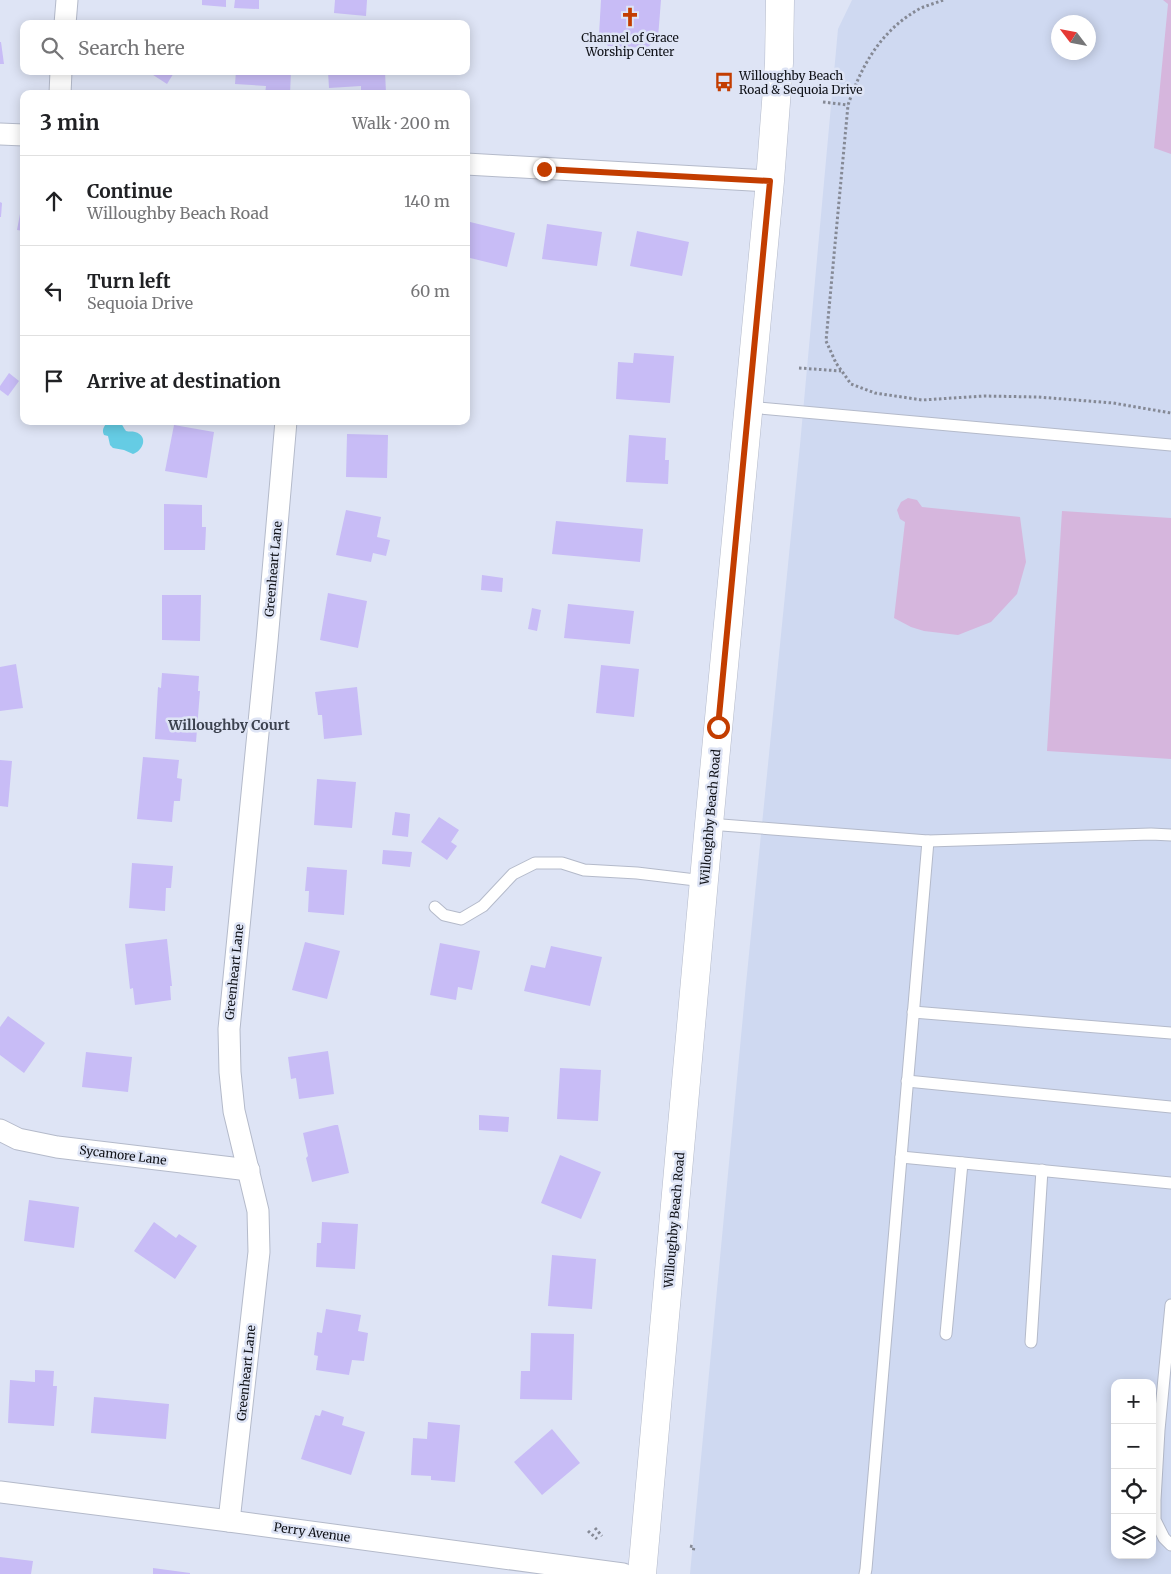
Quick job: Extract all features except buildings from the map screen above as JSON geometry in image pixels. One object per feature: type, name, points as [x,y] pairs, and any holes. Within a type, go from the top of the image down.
[{"type":"street","points":[[65,20],[67,0]]},
{"type":"street","name":"Willoughby Beach Road","points":[[642,1574],[709,824],[770,181],[779,63],[780,0]]},
{"type":"street","points":[[60,90],[61,75]]},
{"type":"street","points":[[0,134],[20,135]]},
{"type":"street","points":[[470,164],[770,181]]},
{"type":"street","name":"Greenheart Lane","points":[[230,1521],[259,1252],[258,1211],[234,1110],[230,1072],[229,1029],[267,641],[286,425]]},
{"type":"street","name":"Sycamore Lane","points":[[0,1130],[18,1138],[57,1147],[249,1170]]},
{"type":"street","name":"Perry Avenue","points":[[0,1492],[624,1574]]},
{"type":"lane","points":[[749,407],[1171,445]]},
{"type":"lane","points":[[709,824],[928,841],[1144,834],[1171,835]]},
{"type":"lane","points":[[865,1574],[928,841]]},
{"type":"lane","points":[[434,907],[444,915],[461,919],[482,906],[513,874],[535,863],[562,862],[584,870],[638,873],[704,881]]},
{"type":"lane","points":[[913,1012],[1171,1033]]},
{"type":"lane","points":[[907,1081],[1171,1107]]},
{"type":"lane","points":[[901,1157],[1171,1183]]},
{"type":"lane","points":[[946,1334],[962,1163]]},
{"type":"lane","points":[[1031,1342],[1042,1170]]},
{"type":"lane","points":[[1171,1305],[1160,1421],[1155,1520],[1164,1538],[1171,1544]]},
{"type":"path","points":[[943,0],[923,7],[908,16],[885,35],[869,57],[856,80],[848,105],[826,341],[836,363],[851,384],[875,393],[922,400],[984,396],[1038,397],[1113,403],[1171,414]]},
{"type":"path","points":[[823,102],[848,105]]},
{"type":"path","points":[[799,368],[842,371]]},
{"type":"path","points":[[595,1528],[602,1536]]},
{"type":"path","points":[[588,1531],[597,1539]]},
{"type":"path","points":[[690,1546],[694,1547],[693,1552]]},
{"type":"shaded area","points":[[852,0],[1171,0],[1171,1574],[690,1574],[800,445],[838,29]]},
{"type":"shaded area","points":[[1163,0],[1171,0],[1171,154],[1154,148],[1168,4]]},
{"type":"shaded area","points":[[908,498],[917,500],[922,507],[1020,517],[1026,562],[1017,594],[991,622],[958,635],[924,631],[894,618],[905,522],[900,519],[897,510],[901,502]]},
{"type":"shaded area","points":[[1062,511],[1171,518],[1171,759],[1047,751]]},
{"type":"water","points":[[106,425],[122,425],[126,431],[134,432],[142,437],[142,447],[133,454],[113,448],[110,445],[108,436],[103,433]]},
{"type":"place","name":"Channel of Grace Worship Center","points":[[630,17]]},
{"type":"place","name":"Willoughby Beach Road & Sequoia Drive","points":[[724,82]]},
{"type":"district","name":"Willoughby Court","points":[[229,725]]},
{"type":"route","points":[[544,169],[770,181],[718,727]]}]
